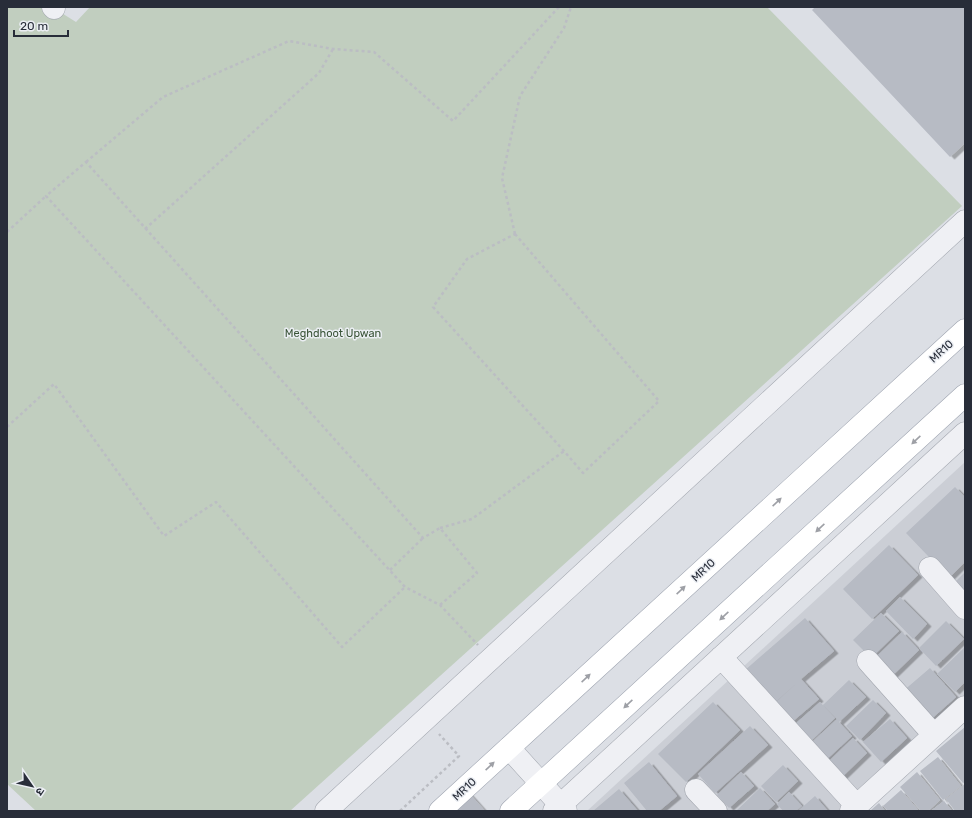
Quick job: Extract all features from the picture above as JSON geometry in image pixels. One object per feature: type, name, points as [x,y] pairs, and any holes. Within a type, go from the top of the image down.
[{"type":"main road","name":"MR10","points":[[440,811],[965,330]]},
{"type":"main road","points":[[511,811],[965,395]]},
{"type":"street","points":[[326,811],[965,221]]},
{"type":"street","points":[[509,748],[541,784],[560,809],[721,657],[963,440],[939,418]]},
{"type":"street","points":[[930,568],[965,608]]},
{"type":"street","points":[[721,657],[854,809],[965,707]]},
{"type":"street","points":[[868,661],[934,735]]},
{"type":"street","points":[[696,790],[716,811]]},
{"type":"path","points":[[7,232],[46,196],[163,97],[289,41],[334,49],[374,52],[453,121],[559,7]]},
{"type":"path","points":[[515,234],[467,259],[433,307],[583,473],[659,401],[515,234],[502,178],[520,96],[564,28],[571,7]]},
{"type":"path","points":[[145,229],[319,74],[334,49]]},
{"type":"path","points":[[86,162],[423,538]]},
{"type":"path","points":[[46,196],[406,587],[440,605],[491,658]]},
{"type":"path","points":[[7,427],[54,384],[164,536],[216,502],[342,647],[406,587]]},
{"type":"path","points":[[390,570],[423,538],[440,528],[472,519],[564,451]]},
{"type":"path","points":[[440,528],[477,573],[440,605]]},
{"type":"path","points":[[400,811],[459,756],[425,719]]},
{"type":"shaded area","points":[[965,462],[965,697],[842,811],[587,811]]},
{"type":"green space","name":"Meghdhoot Upwan","points":[[7,7],[52,7],[76,22],[90,7],[767,7],[962,206],[290,811],[36,811],[7,784]]},
{"type":"building","points":[[815,7],[965,7],[965,143],[950,157],[812,10]]},
{"type":"building","points":[[955,487],[965,497],[965,562],[949,578],[906,533]]},
{"type":"building","points":[[889,545],[918,575],[872,619],[843,589]]},
{"type":"building","points":[[965,572],[965,595],[954,583]]},
{"type":"building","points":[[900,597],[927,624],[913,639],[886,611]]},
{"type":"building","points":[[881,613],[899,631],[871,658],[853,640]]},
{"type":"building","points":[[805,618],[834,651],[801,679],[819,699],[792,722],[775,703],[798,682],[772,705],[744,671]]},
{"type":"building","points":[[946,621],[964,639],[936,666],[919,648]]},
{"type":"building","points":[[902,632],[919,650],[891,677],[874,659]]},
{"type":"building","points":[[965,647],[965,682],[955,692],[937,674]]},
{"type":"building","points":[[930,668],[956,697],[928,722],[902,692]]},
{"type":"building","points":[[849,680],[866,697],[839,722],[852,736],[826,760],[811,743],[837,719],[823,705]]},
{"type":"building","points":[[873,700],[886,713],[860,740],[846,726]]},
{"type":"building","points":[[713,702],[740,730],[686,782],[658,754]]},
{"type":"building","points":[[820,702],[835,718],[810,742],[794,725]]},
{"type":"building","points":[[890,719],[907,738],[881,762],[863,742]]},
{"type":"building","points":[[750,726],[768,745],[715,793],[698,774]]},
{"type":"building","points":[[965,727],[965,782],[963,783],[936,751]]},
{"type":"building","points":[[853,738],[867,753],[842,777],[828,762]]},
{"type":"building","points":[[938,757],[961,786],[943,800],[920,771]]},
{"type":"building","points":[[649,762],[677,796],[659,811],[647,811],[624,783]]},
{"type":"building","points":[[783,765],[798,781],[776,802],[761,786]]},
{"type":"building","points":[[741,772],[754,786],[729,808],[717,795]]},
{"type":"building","points":[[917,772],[940,800],[928,811],[921,811],[900,787]]},
{"type":"building","points":[[965,784],[965,811],[955,811],[946,799]]},
{"type":"building","points":[[760,788],[775,804],[767,811],[736,811]]},
{"type":"building","points":[[619,789],[638,811],[593,811]]},
{"type":"building","points":[[901,790],[919,811],[888,811],[883,806]]},
{"type":"building","points":[[468,792],[485,811],[447,811]]},
{"type":"building","points":[[789,792],[802,806],[796,811],[783,811],[777,804]]},
{"type":"building","points":[[815,796],[828,811],[798,811]]},
{"type":"building","points":[[944,801],[952,811],[931,811]]},
{"type":"building","points":[[879,803],[885,811],[870,811]]}]
